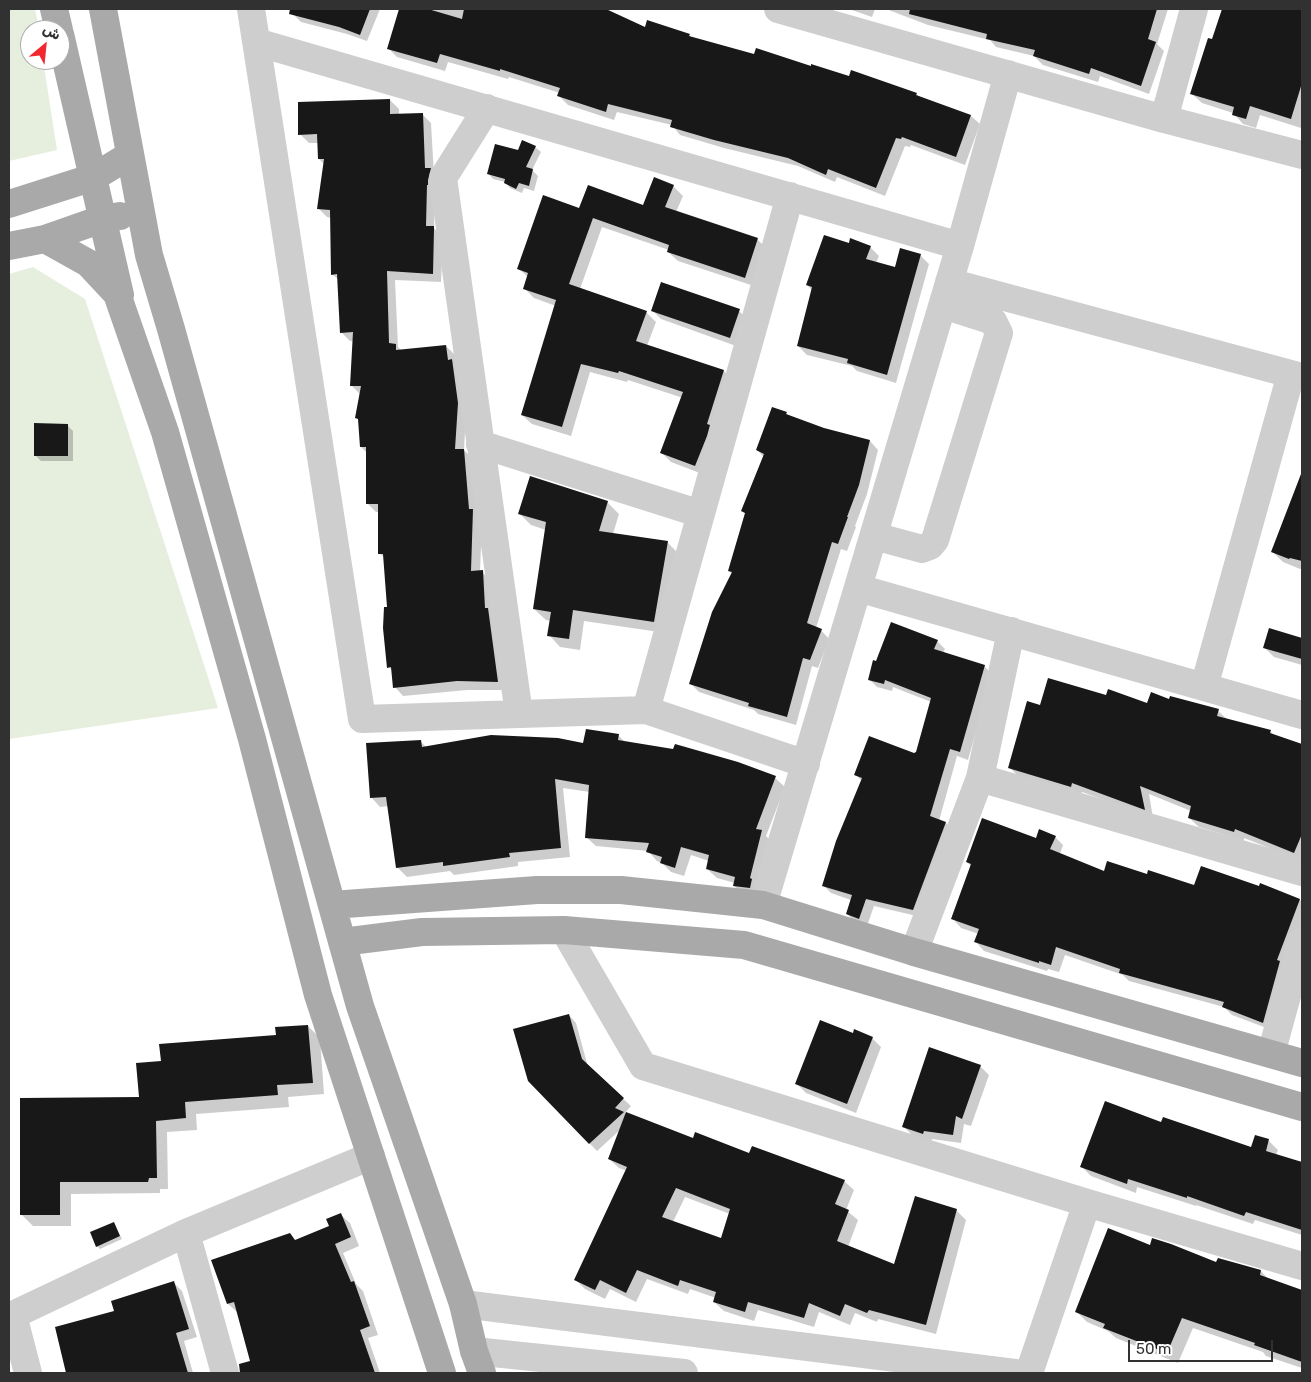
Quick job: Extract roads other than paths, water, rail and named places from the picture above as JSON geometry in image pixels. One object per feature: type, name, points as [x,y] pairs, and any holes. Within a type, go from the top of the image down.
[{"type":"main road","points":[[103,9],[149,255],[360,1006],[463,1304],[478,1362]]},
{"type":"main road","points":[[69,70],[126,321]]},
{"type":"main road","points":[[9,204],[94,177],[130,156]]},
{"type":"main road","points":[[9,246],[45,239],[102,219],[141,214]]},
{"type":"main road","points":[[45,239],[88,263],[117,294],[165,432],[252,739],[318,995],[442,1373]]},
{"type":"main road","points":[[332,905],[546,890],[621,890],[763,905],[914,952],[1302,1063]]},
{"type":"main road","points":[[342,942],[422,932],[564,930],[744,945],[1302,1107]]},
{"type":"street","points":[[251,9],[362,719],[646,710],[806,764]]},
{"type":"street","points":[[778,9],[1302,155]]},
{"type":"street","points":[[1164,118],[1194,9]]},
{"type":"street","points":[[256,42],[960,246]]},
{"type":"street","points":[[763,905],[946,294],[1008,74]]},
{"type":"street","points":[[487,108],[443,178],[519,714]]},
{"type":"street","points":[[646,710],[790,196]]},
{"type":"street","points":[[946,294],[1297,375],[1204,687]]},
{"type":"street","points":[[874,536],[922,548],[930,546],[935,540],[999,333],[993,321],[946,294]]},
{"type":"street","points":[[480,444],[701,514]]},
{"type":"street","points":[[858,588],[1302,715]]},
{"type":"street","points":[[914,952],[980,778],[1011,631]]},
{"type":"street","points":[[980,778],[1302,872]]},
{"type":"street","points":[[564,930],[642,1066],[1302,1266]]},
{"type":"street","points":[[1271,1054],[1302,941]]},
{"type":"street","points":[[28,1373],[11,1315],[186,1233],[371,1156]]},
{"type":"street","points":[[1029,1373],[1087,1202]]},
{"type":"street","points":[[186,1233],[225,1373]]},
{"type":"street","points":[[463,1304],[1015,1373]]},
{"type":"street","points":[[478,1362],[684,1373]]}]
